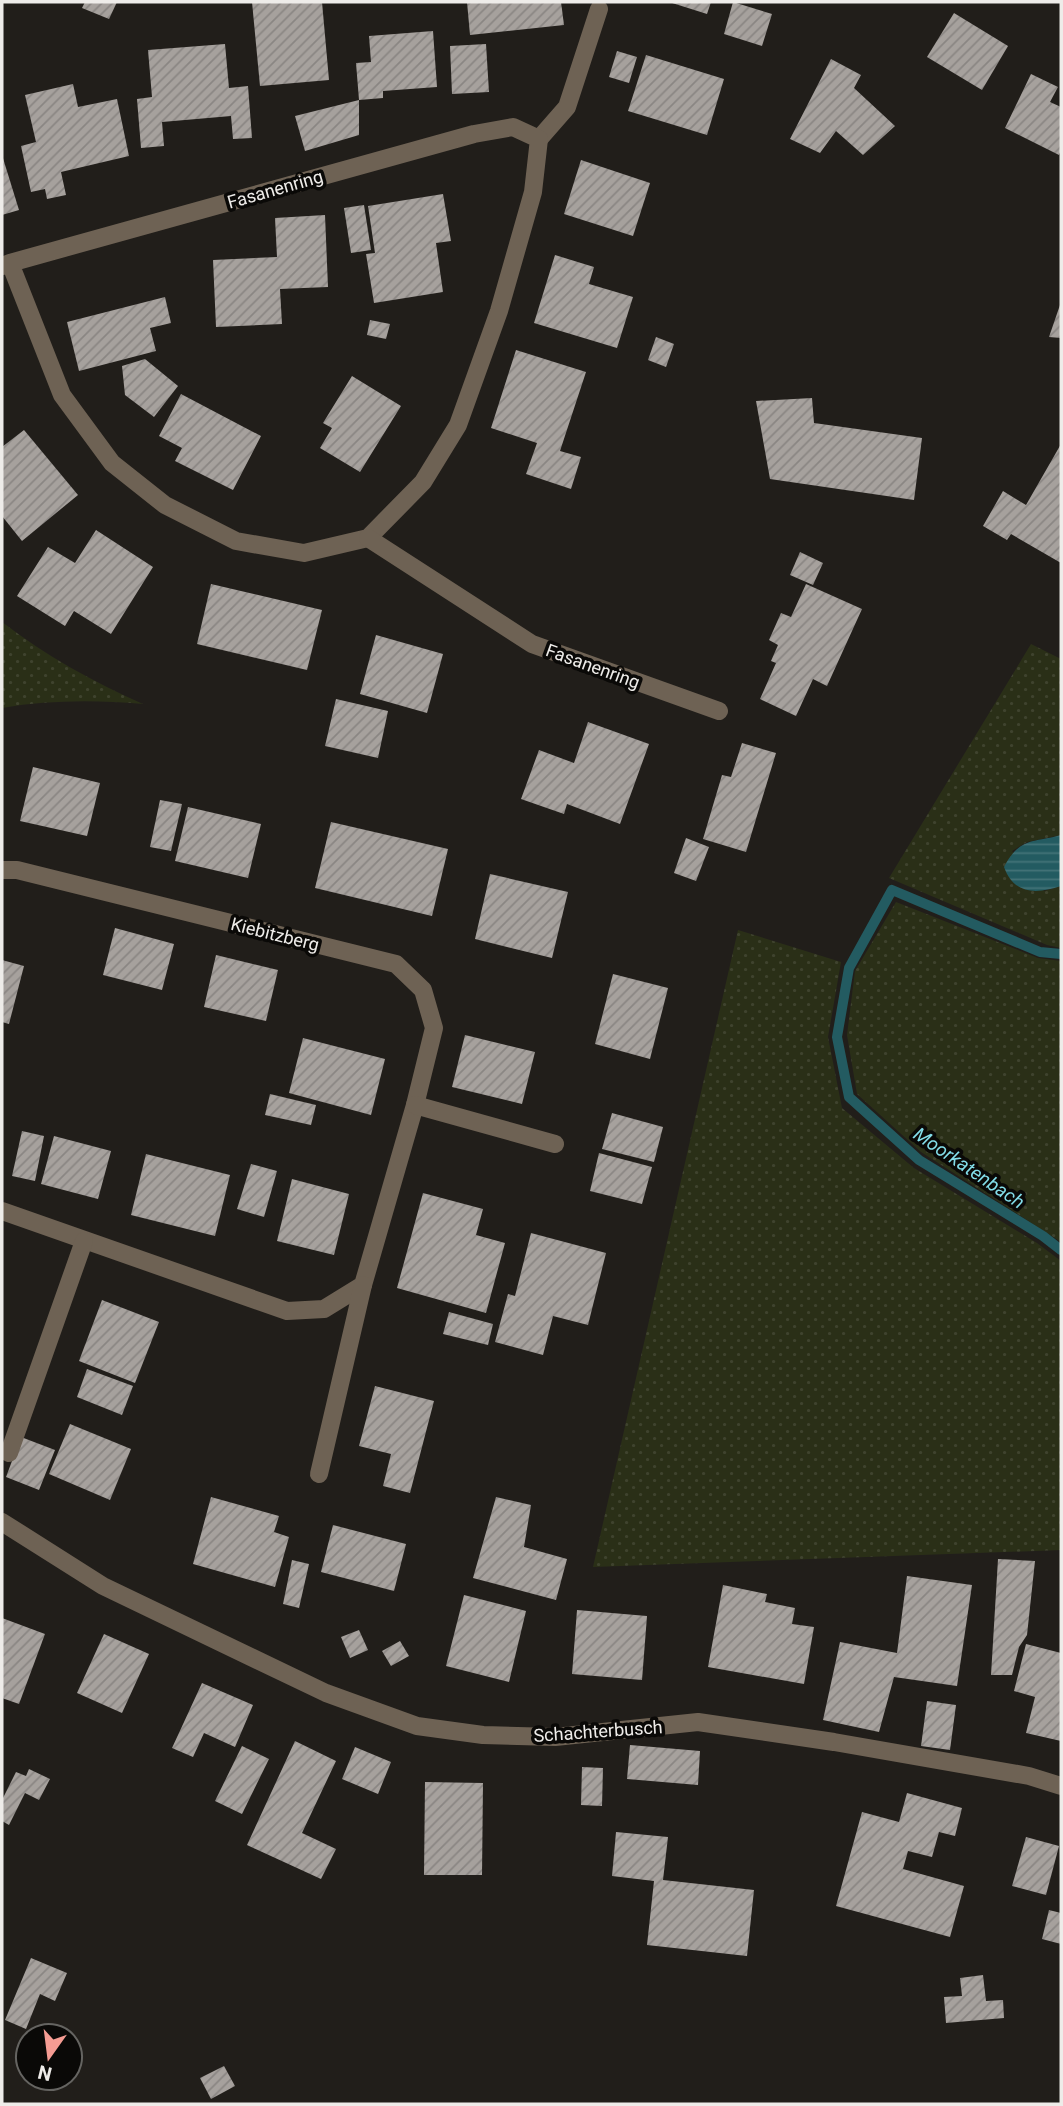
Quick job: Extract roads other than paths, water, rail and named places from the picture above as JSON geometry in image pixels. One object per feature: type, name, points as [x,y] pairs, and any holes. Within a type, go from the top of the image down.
[{"type":"street","points":[[368,538],[422,482],[458,425],[499,311],[533,192],[539,139],[567,107],[599,9]]},
{"type":"street","name":"Fasanenring","points":[[539,139],[513,127],[474,134],[6,264],[62,395],[112,463],[164,505],[236,541],[304,553],[368,538],[532,643],[719,711]]},
{"type":"street","name":"Kiebitzberg","points":[[2,870],[17,870],[396,964],[423,990],[434,1028],[415,1105],[363,1285],[319,1474]]},
{"type":"street","points":[[415,1105],[555,1144]]},
{"type":"street","points":[[2,1211],[287,1311],[324,1309],[363,1285]]},
{"type":"street","points":[[9,1453],[84,1241]]},
{"type":"street","name":"Schachterbusch","points":[[2,1521],[103,1586],[326,1693],[417,1726],[483,1735],[555,1737],[698,1722],[834,1742],[1029,1776],[1061,1786]]},
{"type":"water","points":[[1061,835],[1061,886],[1035,891],[1014,883],[1004,867],[1016,850],[1028,843]]},
{"type":"waterway","name":"Moorkatenbach","points":[[1061,954],[1040,952],[892,890],[849,968],[837,1037],[849,1097],[919,1160],[1043,1236],[1061,1250]]}]
